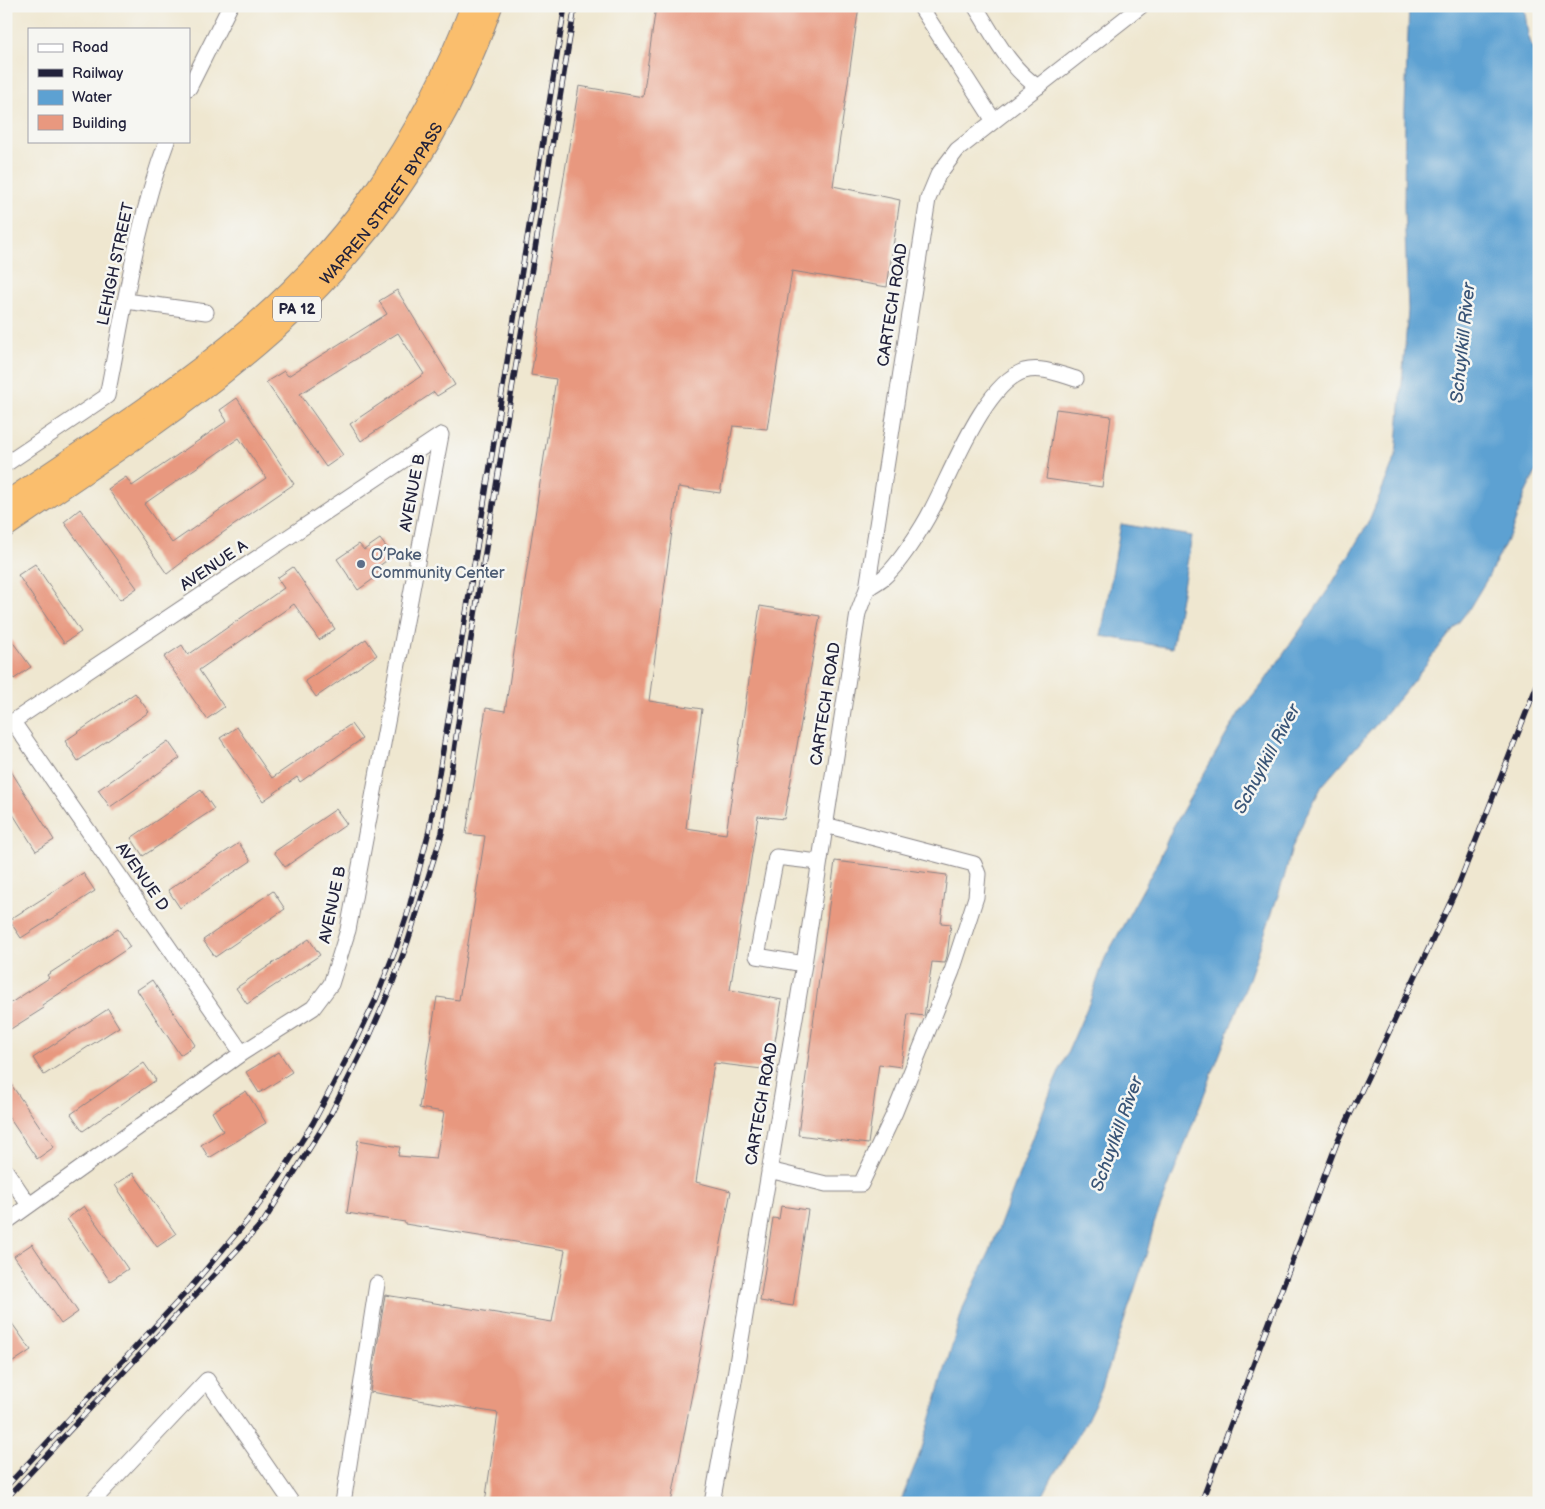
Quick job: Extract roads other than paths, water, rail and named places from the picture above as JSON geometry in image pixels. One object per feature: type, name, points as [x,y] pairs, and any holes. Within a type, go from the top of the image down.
[{"type":"highway","name":"WARREN STREET BYPASS","points":[[6,504],[160,397],[229,346],[323,258],[374,195],[416,129],[453,56],[472,6]]},
{"type":"highway","name":"WARREN STREET BYPASS","points":[[6,526],[171,412],[233,365],[272,332],[336,270],[388,206],[427,145],[469,62],[491,6]]},
{"type":"street","points":[[920,6],[994,121]]},
{"type":"street","points":[[975,6],[1011,62],[1022,75],[1038,87]]},
{"type":"street","name":"CARTECH ROAD","points":[[712,1503],[804,964],[858,613],[867,589],[928,200],[938,175],[957,150],[1141,6]]},
{"type":"street","points":[[190,86],[229,7]]},
{"type":"street","name":"LEHIGH STREET","points":[[6,464],[107,396],[141,223],[167,142]]},
{"type":"street","points":[[126,301],[206,312]]},
{"type":"street","points":[[867,589],[884,577],[904,552],[931,511],[980,412],[1000,388],[1017,374],[1025,371],[1050,370],[1076,379]]},
{"type":"street","name":"AVENUE A","points":[[10,724],[441,435]]},
{"type":"street","name":"AVENUE B","points":[[6,1222],[242,1053],[313,1008],[331,984],[348,930],[441,435]]},
{"type":"street","name":"AVENUE D","points":[[10,724],[242,1053]]},
{"type":"street","points":[[769,1170],[826,1184],[861,1184],[920,1053],[952,971],[976,897],[978,874],[974,864],[825,825]]},
{"type":"street","points":[[804,964],[756,956],[776,856],[819,862]]},
{"type":"street","points":[[6,1171],[29,1205]]},
{"type":"street","points":[[342,1503],[377,1284]]},
{"type":"street","points":[[91,1503],[207,1380],[292,1503]]},
{"type":"water","name":"Schuylkill River","points":[[1409,6],[1524,6],[1528,34],[1539,70],[1539,466],[1525,494],[1512,530],[1469,609],[1402,695],[1322,786],[1304,820],[1292,848],[1284,878],[1250,976],[1154,1224],[1147,1252],[1101,1391],[1083,1428],[1053,1476],[1039,1503],[900,1503],[922,1448],[963,1308],[990,1251],[1052,1088],[1090,1001],[1105,958],[1157,864],[1173,827],[1239,713],[1262,685],[1330,587],[1368,523],[1396,456],[1408,310],[1404,207]]},
{"type":"water","points":[[1121,524],[1192,536],[1172,648],[1101,636]]},
{"type":"railway","points":[[6,1487],[191,1287],[247,1221],[279,1177],[313,1123],[358,1037],[376,999],[396,948],[408,912],[429,831],[565,6]]},
{"type":"railway","points":[[6,1499],[264,1221],[328,1119],[368,1040],[391,987],[408,941],[442,833],[466,669],[575,6]]},
{"type":"railway","points":[[1201,1503],[1338,1140],[1458,886],[1539,680]]},
{"type":"place","name":"O’Pake Community Center","points":[[361,564]]}]
